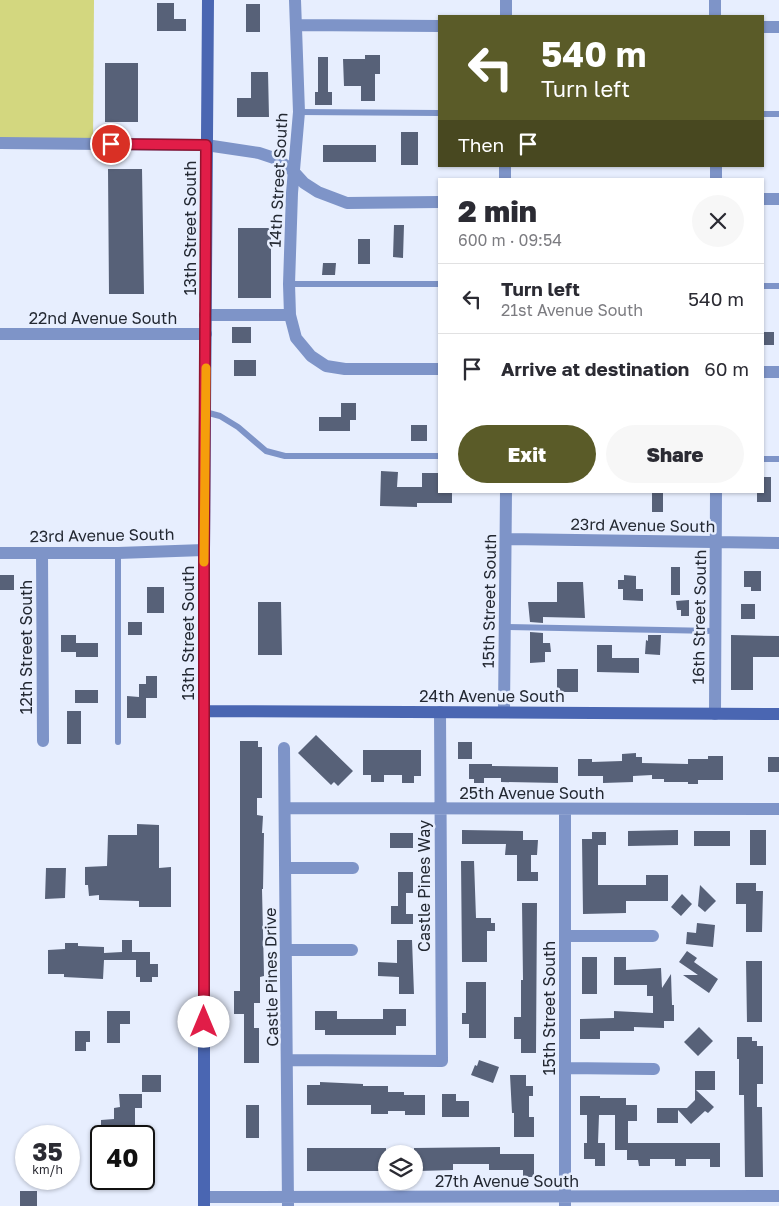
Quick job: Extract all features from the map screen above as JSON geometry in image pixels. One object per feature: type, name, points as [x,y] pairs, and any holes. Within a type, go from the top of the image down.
[{"type":"street","name":"13th Street South","points":[[204,1201],[204,550],[208,0]]},
{"type":"street","name":"14th Street South","points":[[295,0],[299,112],[292,193],[290,315],[296,338],[312,356],[326,366],[345,369],[438,369]]},
{"type":"street","points":[[506,0],[506,15]]},
{"type":"street","points":[[716,0],[716,15]]},
{"type":"street","points":[[297,25],[438,26]]},
{"type":"street","points":[[764,27],[779,27]]},
{"type":"street","points":[[0,143],[206,145],[259,153],[277,159],[294,172],[304,183],[318,192],[347,203],[438,202]]},
{"type":"street","points":[[764,199],[779,199]]},
{"type":"street","points":[[205,315],[290,315]]},
{"type":"street","name":"22nd Avenue South","points":[[0,334],[206,334]]},
{"type":"street","points":[[764,372],[779,372]]},
{"type":"street","name":"15th Street South","points":[[504,712],[506,493]]},
{"type":"street","name":"16th Street South","points":[[714,714],[716,493]]},
{"type":"street","name":"23rd Avenue South","points":[[506,539],[779,543]]},
{"type":"street","name":"23rd Avenue South","points":[[0,552],[118,553],[204,550]]},
{"type":"street","name":"12th Street South","points":[[42,553],[42,741]]},
{"type":"street","name":"24th Avenue South","points":[[204,711],[779,714]]},
{"type":"street","name":"Castle Pines Way","points":[[288,1060],[442,1061],[440,712]]},
{"type":"street","name":"Castle Pines Drive","points":[[284,748],[288,1202]]},
{"type":"street","name":"25th Avenue South","points":[[285,808],[779,809]]},
{"type":"street","name":"15th Street South","points":[[565,809],[565,1202]]},
{"type":"street","points":[[286,868],[353,868]]},
{"type":"street","points":[[565,936],[653,936]]},
{"type":"street","points":[[287,950],[352,950]]},
{"type":"street","points":[[565,1068],[654,1069]]},
{"type":"street","name":"27th Avenue South","points":[[204,1201],[565,1202],[779,1196]]},
{"type":"lane","points":[[299,112],[438,113]]},
{"type":"lane","points":[[764,114],[779,114]]},
{"type":"lane","points":[[290,284],[438,284]]},
{"type":"lane","points":[[764,286],[779,286]]},
{"type":"lane","points":[[205,412],[220,416],[238,427],[266,451],[285,456],[438,456]]},
{"type":"lane","points":[[764,459],[779,459]]},
{"type":"lane","points":[[118,553],[118,742]]},
{"type":"lane","points":[[504,628],[716,631]]},
{"type":"green space","points":[[0,0],[94,0],[93,144],[0,143]]},
{"type":"building","points":[[157,3],[174,3],[174,19],[186,19],[186,31],[157,31]]},
{"type":"building","points":[[246,4],[260,4],[260,32],[246,32]]},
{"type":"building","points":[[365,55],[380,55],[380,74],[375,74],[375,101],[361,101],[361,86],[344,86],[343,59],[365,59]]},
{"type":"building","points":[[318,57],[328,57],[328,92],[332,92],[332,105],[315,105],[315,92],[318,92]]},
{"type":"building","points":[[105,63],[138,63],[138,122],[105,122]]},
{"type":"building","points":[[251,72],[268,72],[269,117],[237,117],[237,98],[251,98]]},
{"type":"building","points":[[401,132],[418,132],[418,165],[401,165]]},
{"type":"building","points":[[323,145],[376,145],[376,162],[323,162]]},
{"type":"building","points":[[108,169],[142,169],[144,294],[109,294]]},
{"type":"building","points":[[394,225],[404,225],[403,258],[393,257]]},
{"type":"building","points":[[238,228],[271,228],[271,298],[238,298]]},
{"type":"building","points":[[358,239],[370,239],[370,264],[358,264]]},
{"type":"building","points":[[323,263],[336,263],[335,275],[322,275]]},
{"type":"building","points":[[232,327],[251,327],[251,343],[232,343]]},
{"type":"building","points":[[764,332],[774,332],[774,345],[764,345]]},
{"type":"building","points":[[234,360],[256,360],[256,376],[234,376]]},
{"type":"building","points":[[341,403],[356,403],[356,420],[350,420],[350,431],[319,431],[319,417],[341,417]]},
{"type":"building","points":[[411,425],[427,425],[427,441],[411,441]]},
{"type":"building","points":[[381,471],[398,472],[397,487],[422,487],[422,473],[438,473],[438,493],[452,493],[452,503],[417,503],[417,507],[380,506]]},
{"type":"building","points":[[764,477],[771,477],[771,502],[757,502],[757,493],[764,493]]},
{"type":"building","points":[[652,493],[663,493],[663,512],[652,512]]},
{"type":"building","points":[[671,567],[680,567],[680,595],[671,595]]},
{"type":"building","points":[[744,571],[761,571],[761,591],[751,591],[751,587],[744,587]]},
{"type":"building","points":[[0,575],[14,575],[14,590],[0,590]]},
{"type":"building","points":[[624,575],[636,576],[636,589],[643,589],[643,601],[623,600],[623,589],[618,589],[618,580],[624,580]]},
{"type":"building","points":[[557,582],[583,582],[585,618],[543,617],[543,623],[530,622],[528,602],[557,602]]},
{"type":"building","points":[[147,587],[164,587],[164,613],[147,613]]},
{"type":"building","points":[[689,600],[689,616],[681,616],[681,610],[677,610],[676,601]]},
{"type":"building","points":[[258,602],[281,602],[282,655],[258,655]]},
{"type":"building","points":[[741,604],[755,604],[755,619],[741,619]]},
{"type":"building","points":[[128,622],[142,622],[142,635],[128,635]]},
{"type":"building","points":[[530,632],[543,633],[543,643],[550,643],[551,652],[545,652],[545,662],[530,663]]},
{"type":"building","points":[[61,635],[76,635],[76,643],[98,643],[98,657],[76,657],[76,652],[61,652]]},
{"type":"building","points":[[648,635],[661,635],[660,655],[645,654]]},
{"type":"building","points":[[731,635],[779,636],[779,657],[753,657],[753,690],[731,690]]},
{"type":"building","points":[[597,645],[612,645],[612,658],[639,658],[639,673],[597,672]]},
{"type":"building","points":[[557,669],[578,669],[578,692],[557,692]]},
{"type":"building","points":[[146,676],[157,676],[157,698],[146,698],[146,718],[127,718],[127,696],[139,697],[139,684],[146,684]]},
{"type":"building","points":[[75,690],[98,690],[98,703],[75,703]]},
{"type":"building","points":[[67,711],[81,711],[81,744],[67,744]]},
{"type":"building","points":[[316,735],[353,771],[338,786],[334,782],[331,785],[298,753]]},
{"type":"building","points":[[240,741],[258,741],[258,747],[262,747],[262,798],[257,798],[257,815],[263,816],[262,833],[264,833],[262,889],[264,976],[260,977],[260,1003],[254,1003],[254,1028],[259,1028],[259,1063],[244,1063],[244,1014],[234,1014],[234,991],[240,991]]},
{"type":"building","points":[[458,742],[472,742],[472,759],[458,759]]},
{"type":"building","points":[[363,750],[421,750],[421,776],[414,776],[414,783],[402,783],[402,775],[384,775],[384,782],[371,782],[371,775],[363,775]]},
{"type":"building","points":[[636,753],[636,757],[642,757],[642,763],[688,764],[688,759],[708,759],[708,756],[723,756],[723,780],[698,780],[698,784],[688,784],[688,782],[664,782],[664,779],[652,779],[652,775],[633,776],[633,782],[603,783],[603,776],[578,776],[578,759],[592,759],[592,762],[622,761],[622,754]]},
{"type":"building","points":[[768,757],[779,757],[779,772],[768,772]]},
{"type":"building","points":[[469,764],[558,767],[558,783],[501,782],[501,778],[484,778],[484,783],[474,783],[474,779],[469,779]]},
{"type":"building","points":[[137,824],[159,825],[159,868],[171,867],[171,907],[139,907],[139,901],[99,900],[99,895],[89,896],[88,885],[85,885],[85,867],[107,866],[108,835],[137,835]]},
{"type":"building","points":[[462,830],[523,831],[523,840],[538,840],[537,855],[531,855],[531,872],[538,872],[538,881],[517,881],[517,855],[505,855],[506,844],[462,844]]},
{"type":"building","points":[[678,830],[678,845],[628,846],[628,831]]},
{"type":"building","points":[[750,830],[766,830],[766,865],[750,865]]},
{"type":"building","points":[[694,831],[730,831],[730,846],[694,846]]},
{"type":"building","points":[[592,832],[606,832],[606,845],[598,845],[598,885],[646,885],[646,875],[668,875],[668,901],[626,901],[626,913],[583,914],[582,839],[592,839]]},
{"type":"building","points":[[390,833],[413,833],[413,848],[390,848]]},
{"type":"building","points":[[461,861],[474,861],[476,918],[491,918],[491,923],[495,923],[495,931],[487,931],[487,962],[462,962]]},
{"type":"building","points":[[46,868],[66,868],[65,898],[45,899]]},
{"type":"building","points":[[398,872],[413,872],[413,893],[406,893],[406,914],[413,914],[413,924],[391,924],[391,906],[398,906]]},
{"type":"building","points":[[736,883],[756,883],[756,891],[763,891],[762,932],[746,932],[746,904],[736,904]]},
{"type":"building","points":[[700,885],[716,901],[705,912],[698,906]]},
{"type":"building","points":[[682,894],[692,904],[681,916],[671,907]]},
{"type":"building","points":[[522,903],[537,903],[536,1053],[521,1053],[521,1039],[514,1039],[514,1017],[521,1017],[521,980],[523,980]]},
{"type":"building","points":[[697,923],[715,925],[713,947],[686,944],[687,932],[696,933]]},
{"type":"building","points":[[122,940],[132,940],[132,952],[150,952],[150,964],[158,964],[158,977],[152,977],[152,982],[140,982],[140,977],[136,977],[136,960],[104,960],[103,979],[64,977],[64,974],[48,974],[48,950],[65,949],[65,943],[78,943],[78,946],[104,947],[104,953],[122,952]]},
{"type":"building","points":[[397,940],[412,940],[414,994],[399,994],[399,977],[378,976],[378,962],[397,963]]},
{"type":"building","points":[[687,951],[697,958],[694,962],[718,979],[709,993],[683,975],[698,975],[679,962]]},
{"type":"building","points":[[582,957],[597,957],[597,994],[582,994]]},
{"type":"building","points":[[614,957],[626,957],[626,970],[661,968],[662,988],[671,974],[674,1021],[664,1021],[664,1028],[634,1027],[634,1031],[600,1031],[600,1039],[580,1039],[580,1019],[614,1018],[614,1011],[653,1013],[653,996],[647,996],[647,985],[614,985]]},
{"type":"building","points":[[746,961],[762,961],[762,1022],[747,1022]]},
{"type":"building","points":[[466,982],[486,982],[486,1038],[469,1038],[469,1024],[462,1024],[462,1013],[466,1013]]},
{"type":"building","points":[[383,1009],[406,1009],[406,1026],[396,1026],[396,1035],[325,1035],[325,1030],[315,1030],[315,1011],[337,1011],[337,1019],[383,1019]]},
{"type":"building","points":[[107,1011],[130,1011],[130,1024],[120,1024],[120,1043],[107,1043]]},
{"type":"building","points":[[699,1027],[713,1041],[698,1056],[684,1042]]},
{"type":"building","points":[[75,1031],[90,1031],[90,1042],[86,1042],[86,1051],[75,1051]]},
{"type":"building","points":[[737,1037],[752,1037],[752,1041],[757,1041],[757,1046],[763,1046],[763,1084],[757,1084],[757,1107],[762,1107],[763,1177],[745,1177],[744,1095],[739,1095]]},
{"type":"building","points":[[479,1060],[499,1067],[493,1083],[471,1075]]},
{"type":"building","points":[[695,1071],[715,1071],[715,1090],[696,1090],[714,1107],[708,1113],[705,1111],[691,1124],[678,1110],[678,1123],[657,1123],[657,1108],[687,1108],[695,1100]]},
{"type":"building","points":[[142,1075],[161,1075],[161,1092],[142,1092]]},
{"type":"building","points":[[510,1075],[526,1075],[526,1086],[533,1086],[533,1096],[529,1096],[529,1117],[534,1117],[534,1137],[514,1137],[514,1113],[512,1113]]},
{"type":"building","points":[[320,1082],[388,1086],[388,1092],[404,1092],[404,1095],[425,1095],[425,1115],[405,1115],[405,1111],[371,1114],[371,1105],[307,1105],[307,1085],[320,1085]]},
{"type":"building","points":[[119,1094],[142,1094],[142,1108],[135,1108],[135,1125],[101,1125],[101,1120],[114,1119],[114,1108],[120,1107]]},
{"type":"building","points":[[442,1094],[456,1094],[456,1101],[469,1101],[469,1117],[442,1117]]},
{"type":"building","points":[[580,1096],[626,1098],[626,1105],[637,1105],[637,1121],[628,1121],[628,1143],[720,1143],[720,1167],[710,1167],[710,1159],[686,1159],[686,1166],[675,1166],[675,1159],[650,1159],[650,1166],[639,1166],[638,1160],[627,1160],[627,1150],[615,1150],[615,1115],[599,1115],[598,1143],[605,1143],[605,1166],[595,1166],[595,1159],[584,1159],[584,1143],[587,1143],[587,1115],[580,1115]]},
{"type":"building","points":[[246,1105],[259,1105],[259,1138],[246,1138]]},
{"type":"building","points":[[500,1147],[500,1154],[534,1154],[534,1177],[523,1177],[523,1170],[489,1170],[489,1164],[453,1164],[453,1170],[423,1171],[423,1148]]},
{"type":"building","points":[[307,1148],[378,1148],[378,1171],[307,1171]]},
{"type":"building","points":[[20,1191],[37,1191],[37,1206],[20,1206]]},
{"type":"slow traffic","points":[[204,562],[206,368]]},
{"type":"route","points":[[111,144],[206,145],[204,1022]]}]
